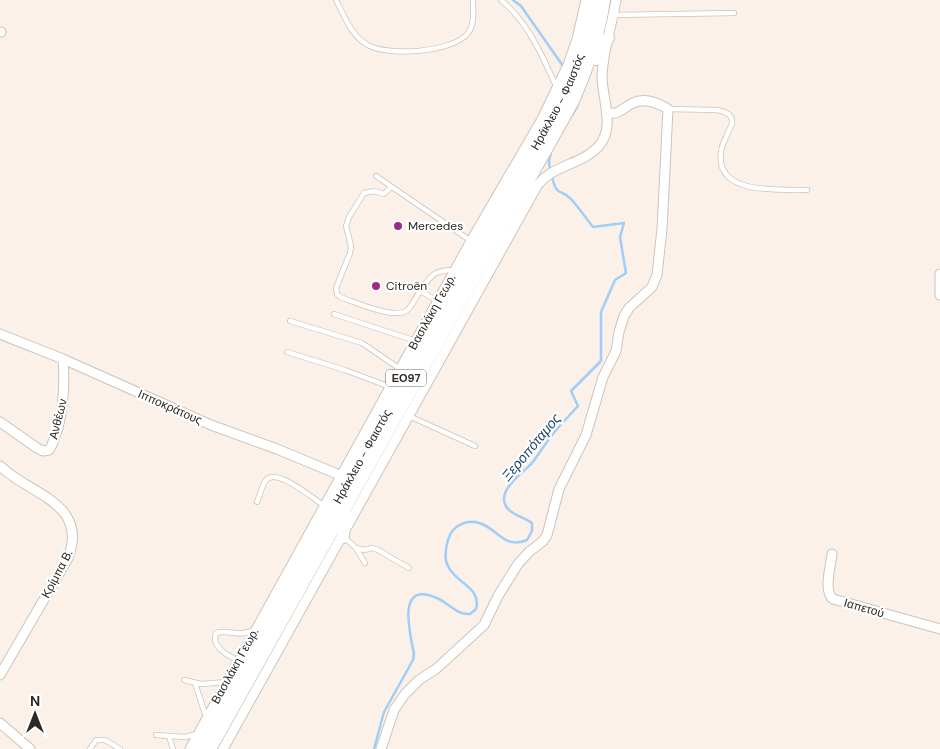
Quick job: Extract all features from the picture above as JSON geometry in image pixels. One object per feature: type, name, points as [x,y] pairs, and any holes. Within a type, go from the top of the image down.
[{"type":"main road","name":"Ηράκλειο - Φαιστός","points":[[199,749],[550,122],[576,70],[594,0]]},
{"type":"main road","name":"Ηράκλειο - Φαιστός","points":[[210,749],[573,100],[595,43],[604,0]]},
{"type":"main road","points":[[573,100],[608,38]]},
{"type":"main road","points":[[471,241],[492,224]]},
{"type":"main road","points":[[343,536],[345,510]]},
{"type":"main road","points":[[265,652],[286,636]]},
{"type":"street","name":"Βασιλάκη Γεωρ.","points":[[190,749],[471,241],[542,119],[557,89],[577,39],[586,0]]},
{"type":"street","points":[[223,749],[540,183],[559,168],[587,156],[598,147],[605,136],[607,113],[602,77],[616,0]]},
{"type":"street","points":[[381,749],[394,710],[405,694],[419,680],[436,669],[484,625],[498,596],[518,564],[547,535],[558,489],[586,435],[603,377],[616,350],[624,316],[652,287],[656,275],[662,229],[668,109],[652,101],[639,101],[615,114],[607,113]]},
{"type":"street","points":[[940,274],[940,295]]},
{"type":"street","name":"Ιπποκράτους","points":[[0,334],[211,425],[277,449],[342,476]]},
{"type":"street","name":"Ανθέων","points":[[0,422],[37,448],[43,451],[49,450],[54,442],[64,404],[63,360]]},
{"type":"street","name":"Κρίμπα Β.","points":[[0,466],[60,506],[69,522],[72,539],[68,558],[0,675]]},
{"type":"street","name":"Ιαπετού","points":[[832,554],[828,589],[833,599],[940,629]]},
{"type":"street","points":[[0,723],[30,749]]},
{"type":"lane","points":[[336,0],[352,29],[366,45],[405,52],[435,49],[451,45],[464,37],[470,31],[473,19],[473,0]]},
{"type":"lane","points":[[502,0],[520,20],[536,43],[557,89]]},
{"type":"lane","points":[[613,15],[734,13]]},
{"type":"lane","points":[[668,109],[716,110],[730,115],[732,121],[721,149],[721,162],[724,172],[735,183],[754,187],[807,190]]},
{"type":"lane","points":[[376,176],[471,241]]},
{"type":"lane","points":[[391,187],[384,194],[374,191],[364,193],[349,217],[346,226],[351,246],[350,253],[336,288],[336,294],[391,314],[401,313],[408,310],[431,276],[436,272],[455,270]]},
{"type":"lane","points":[[420,292],[438,301]]},
{"type":"lane","points":[[334,314],[416,341]]},
{"type":"lane","points":[[290,321],[362,343],[400,369]]},
{"type":"lane","points":[[287,352],[345,370],[390,387]]},
{"type":"lane","points":[[409,416],[475,446]]},
{"type":"lane","points":[[257,502],[265,481],[270,476],[275,476],[283,478],[325,506]]},
{"type":"lane","points":[[343,536],[356,548],[365,564]]},
{"type":"lane","points":[[356,548],[378,550],[409,568]]},
{"type":"lane","points":[[238,661],[225,654],[217,646],[216,633],[220,631],[241,635],[255,630]]},
{"type":"lane","points":[[184,680],[208,684],[226,682]]},
{"type":"lane","points":[[195,683],[207,718]]},
{"type":"lane","points":[[156,735],[185,737],[199,732]]},
{"type":"lane","points":[[169,736],[173,749]]},
{"type":"lane","points":[[90,749],[96,740],[104,740],[120,749]]},
{"type":"waterway","name":"Ξεροπόταμος","points":[[513,0],[521,6],[563,66]]},
{"type":"waterway","name":"Ξεροπόταμος","points":[[572,115],[578,105]]},
{"type":"waterway","name":"Ξεροπόταμος","points":[[550,171],[549,161],[551,152]]},
{"type":"waterway","name":"Ξεροπόταμος","points":[[374,749],[384,712],[413,660],[414,654],[408,611],[411,602],[416,596],[425,594],[439,599],[461,613],[470,614],[476,609],[477,602],[472,590],[451,572],[447,563],[446,549],[450,535],[461,524],[477,522],[508,541],[519,542],[527,540],[532,531],[532,523],[514,514],[507,508],[504,499],[507,489],[532,463],[552,435],[578,406],[571,391],[601,361],[601,312],[615,280],[626,273],[620,237],[624,223],[593,227],[571,199],[556,188],[552,177]]},
{"type":"place","name":"Mercedes","points":[[398,226]]},
{"type":"place","name":"Citroën","points":[[376,286]]}]
